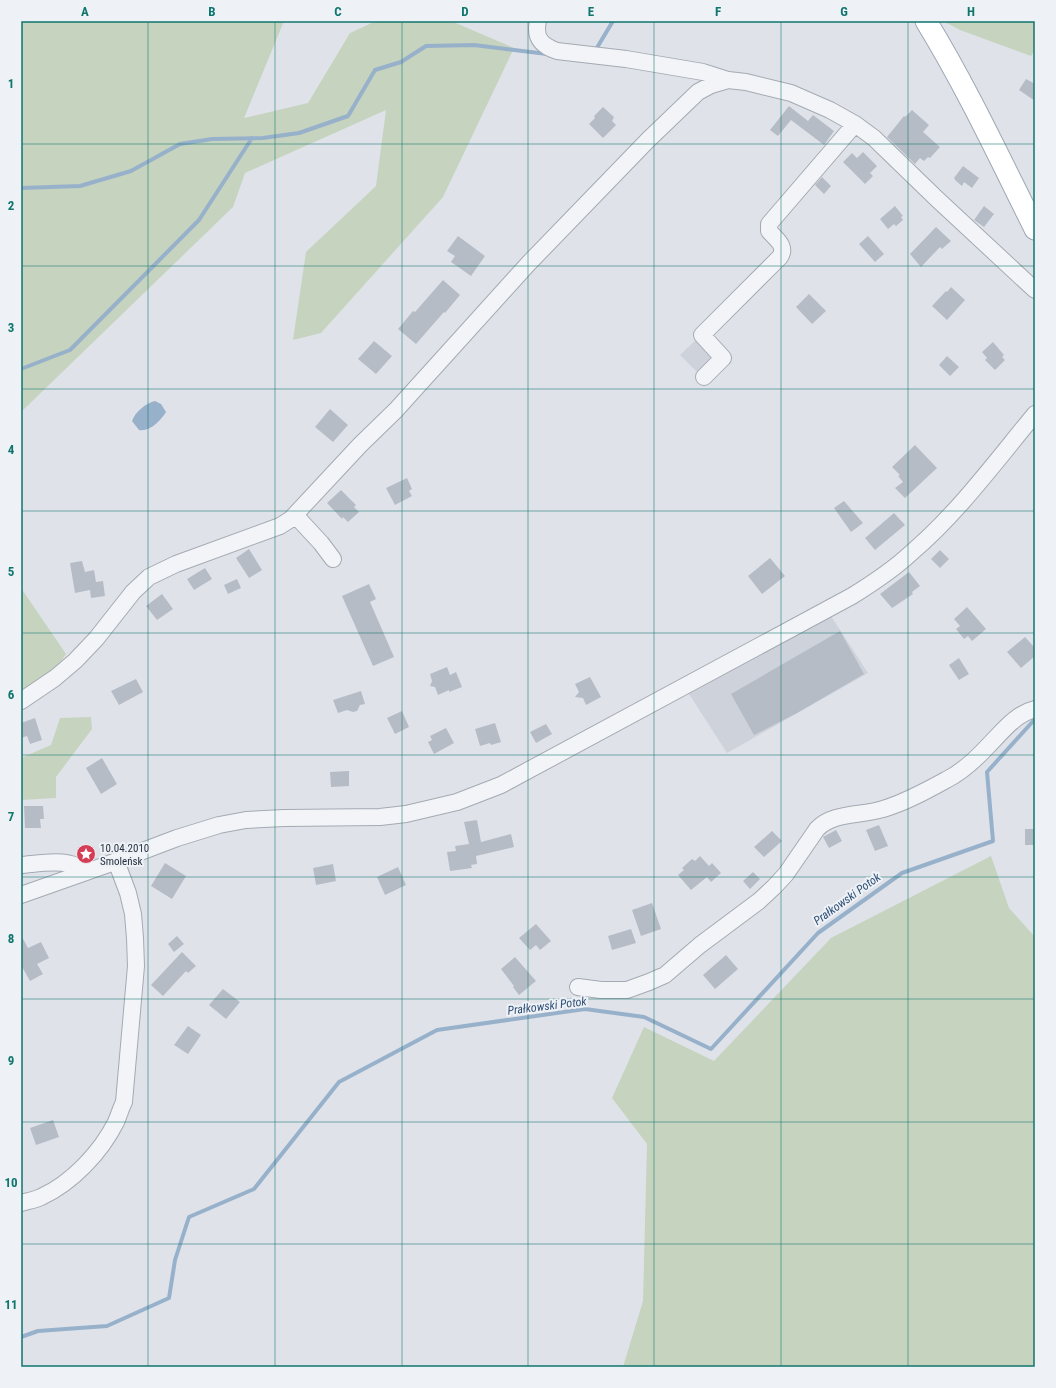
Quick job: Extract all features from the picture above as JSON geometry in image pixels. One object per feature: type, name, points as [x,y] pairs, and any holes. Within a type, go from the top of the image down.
[{"type":"main road","points":[[926,21],[939,42],[1035,229]]},
{"type":"street","points":[[538,21],[537,34],[548,48],[558,51],[626,59],[703,72],[728,80],[746,82],[791,93],[830,110],[855,124],[874,138],[1035,290]]},
{"type":"street","points":[[21,701],[55,678],[75,661],[96,639],[133,592],[149,577],[176,564],[280,526],[295,515],[360,445],[396,410],[528,264],[648,140],[698,92],[711,85],[728,80]]},
{"type":"street","points":[[704,377],[723,358],[702,335],[780,257],[782,254],[781,243],[769,231],[769,224],[855,124]]},
{"type":"street","points":[[21,895],[219,824],[246,820],[380,817],[406,814],[457,802],[501,785],[852,596],[879,579],[911,554],[943,523],[1035,414]]},
{"type":"street","points":[[295,515],[321,543],[333,559]]},
{"type":"street","points":[[578,987],[601,990],[627,990],[665,975],[774,887],[786,874],[823,823],[836,818],[883,809],[900,803],[947,780],[970,764],[1013,721],[1035,709]]},
{"type":"street","points":[[21,1203],[41,1197],[56,1189],[74,1175],[108,1136],[117,1121],[124,1102],[136,966],[133,914],[128,893],[116,861]]},
{"type":"street","points":[[21,865],[68,863],[76,866],[83,872]]},
{"type":"shaded area","points":[[697,339],[716,358],[699,374],[680,355]]},
{"type":"shaded area","points":[[831,616],[868,673],[727,753],[689,694]]},
{"type":"green space","points":[[21,21],[284,21],[244,118],[308,103],[350,33],[376,21],[451,21],[514,48],[443,197],[321,333],[293,340],[306,252],[376,186],[386,110],[245,173],[233,207],[21,412]]},
{"type":"green space","points":[[943,21],[1035,21],[1035,50],[1031,56],[960,30]]},
{"type":"green space","points":[[21,588],[66,654],[51,676],[21,694]]},
{"type":"green space","points":[[91,717],[92,729],[56,777],[56,798],[21,800],[21,758],[51,745],[60,718]]},
{"type":"green space","points":[[991,856],[1009,908],[1035,937],[1035,1367],[623,1367],[643,1301],[647,1144],[612,1098],[644,1027],[714,1061],[831,938]]},
{"type":"water","points":[[155,401],[161,404],[166,412],[158,422],[151,427],[139,430],[132,421],[133,418],[141,408]]},
{"type":"building","points":[[1026,79],[1035,84],[1035,101],[1019,90]]},
{"type":"building","points":[[789,106],[808,121],[813,115],[834,131],[824,145],[791,120],[778,136],[770,130]]},
{"type":"building","points":[[603,107],[614,117],[612,121],[616,125],[603,138],[589,124],[595,118],[594,116]]},
{"type":"building","points":[[912,110],[929,125],[923,132],[940,147],[930,158],[928,157],[924,161],[920,158],[915,164],[887,137],[904,116],[905,117]]},
{"type":"building","points":[[863,152],[877,166],[870,173],[873,176],[865,184],[843,162],[852,153],[857,158]]},
{"type":"building","points":[[963,166],[979,178],[972,188],[964,182],[962,186],[954,178]]},
{"type":"building","points":[[822,177],[831,186],[824,194],[815,185]]},
{"type":"building","points":[[895,206],[903,216],[901,217],[903,220],[896,226],[894,224],[888,229],[880,219]]},
{"type":"building","points":[[984,206],[994,214],[984,227],[974,220]]},
{"type":"building","points":[[936,227],[951,241],[942,249],[940,247],[921,267],[910,254]]},
{"type":"building","points":[[458,236],[485,256],[471,276],[451,262],[455,256],[447,251]]},
{"type":"building","points":[[868,236],[884,254],[875,262],[859,244]]},
{"type":"building","points":[[443,280],[460,295],[416,344],[398,329]]},
{"type":"building","points":[[951,287],[965,300],[947,320],[932,306]]},
{"type":"building","points":[[809,294],[826,311],[812,324],[796,307]]},
{"type":"building","points":[[374,341],[392,356],[376,374],[358,359]]},
{"type":"building","points":[[993,342],[1004,355],[1002,357],[1005,360],[995,370],[985,360],[987,358],[982,352]]},
{"type":"building","points":[[947,356],[959,367],[950,376],[939,365]]},
{"type":"building","points":[[330,409],[348,425],[333,442],[315,427]]},
{"type":"building","points":[[915,445],[937,468],[905,498],[895,488],[903,482],[898,476],[900,475],[892,467]]},
{"type":"building","points":[[407,478],[412,489],[409,491],[412,496],[395,505],[386,488]]},
{"type":"building","points":[[341,490],[356,505],[354,507],[359,512],[348,522],[343,517],[342,519],[327,503]]},
{"type":"building","points":[[844,501],[863,523],[851,532],[834,508]]},
{"type":"building","points":[[894,513],[905,525],[875,550],[865,538]]},
{"type":"building","points":[[249,549],[262,570],[249,578],[236,558]]},
{"type":"building","points":[[940,550],[949,559],[940,568],[931,559]]},
{"type":"building","points":[[770,558],[785,576],[762,594],[748,576]]},
{"type":"building","points":[[82,561],[85,572],[94,570],[96,582],[103,581],[105,596],[91,598],[90,590],[75,593],[70,563]]},
{"type":"building","points":[[205,568],[212,579],[194,590],[187,579]]},
{"type":"building","points":[[909,572],[920,586],[912,592],[913,594],[892,608],[880,594]]},
{"type":"building","points":[[237,579],[241,588],[228,594],[224,585]]},
{"type":"building","points":[[369,584],[376,599],[370,602],[394,657],[373,666],[342,596]]},
{"type":"building","points":[[162,594],[173,609],[157,620],[146,606]]},
{"type":"building","points":[[967,607],[986,629],[972,641],[968,636],[964,639],[956,629],[960,626],[954,619]]},
{"type":"building","points":[[840,631],[864,674],[797,713],[754,735],[731,694]]},
{"type":"building","points":[[1025,637],[1035,648],[1035,656],[1021,668],[1007,652]]},
{"type":"building","points":[[959,658],[969,674],[959,680],[949,665]]},
{"type":"building","points":[[447,667],[450,675],[456,672],[462,687],[449,692],[449,690],[438,695],[435,687],[430,686],[432,681],[430,674]]},
{"type":"building","points":[[590,677],[601,697],[586,705],[583,698],[575,697],[579,692],[575,684]]},
{"type":"building","points":[[136,679],[143,692],[119,705],[111,691]]},
{"type":"building","points":[[361,691],[365,704],[360,705],[357,711],[353,712],[347,710],[338,713],[333,700]]},
{"type":"building","points":[[402,711],[409,727],[395,734],[387,718]]},
{"type":"building","points":[[35,718],[42,740],[30,744],[27,736],[21,738],[21,723]]},
{"type":"building","points":[[495,723],[501,742],[480,746],[475,729]]},
{"type":"building","points":[[546,724],[552,734],[536,743],[530,732]]},
{"type":"building","points":[[446,728],[454,743],[434,754],[428,742],[432,740],[430,736]]},
{"type":"building","points":[[102,758],[117,784],[101,794],[86,768]]},
{"type":"building","points":[[349,771],[349,786],[331,787],[330,772]]},
{"type":"building","points":[[24,806],[43,806],[44,819],[40,819],[41,828],[25,828]]},
{"type":"building","points":[[477,820],[481,842],[511,834],[514,847],[476,856],[477,864],[471,865],[472,868],[450,871],[447,852],[456,851],[455,846],[469,844],[464,822]]},
{"type":"building","points":[[879,825],[888,846],[875,851],[866,830]]},
{"type":"building","points":[[1025,829],[1035,829],[1035,845],[1025,845]]},
{"type":"building","points":[[836,830],[842,841],[829,848],[823,837]]},
{"type":"building","points":[[772,831],[782,841],[764,857],[754,847]]},
{"type":"building","points":[[700,856],[709,866],[712,863],[721,873],[711,882],[707,877],[691,890],[678,875],[684,870],[682,868],[692,859],[695,861]]},
{"type":"building","points":[[165,863],[186,876],[172,899],[151,886]]},
{"type":"building","points":[[333,864],[336,881],[316,885],[313,868]]},
{"type":"building","points":[[398,867],[406,885],[385,895],[377,877]]},
{"type":"building","points":[[753,872],[760,879],[750,889],[743,881]]},
{"type":"building","points":[[652,903],[661,929],[641,936],[632,910]]},
{"type":"building","points":[[536,924],[551,941],[540,950],[536,945],[530,950],[519,938]]},
{"type":"building","points":[[631,929],[636,943],[612,950],[608,936]]},
{"type":"building","points":[[21,935],[28,948],[41,942],[49,958],[37,964],[43,974],[30,981],[21,965]]},
{"type":"building","points":[[177,936],[184,944],[174,952],[168,944]]},
{"type":"building","points":[[182,952],[196,966],[188,973],[186,971],[163,996],[151,985]]},
{"type":"building","points":[[726,955],[738,969],[715,989],[703,975]]},
{"type":"building","points":[[515,957],[536,981],[519,995],[501,969]]},
{"type":"building","points":[[223,989],[240,1002],[226,1019],[209,1005]]},
{"type":"building","points":[[188,1026],[201,1035],[188,1054],[174,1045]]},
{"type":"building","points":[[53,1120],[59,1137],[36,1145],[30,1128]]},
{"type":"waterway","points":[[595,51],[613,21]]},
{"type":"waterway","points":[[21,188],[80,186],[131,171],[180,144],[212,139],[263,138],[299,133],[348,116],[375,70],[401,62],[426,46],[474,45],[547,54]]},
{"type":"waterway","points":[[21,369],[70,350],[199,220],[252,138]]},
{"type":"waterway","name":"Prałkowski Potok","points":[[21,1337],[38,1331],[107,1326],[169,1298],[175,1260],[189,1217],[254,1189],[339,1082],[437,1030],[585,1009],[644,1017],[711,1049],[818,933],[902,873],[993,841],[987,772],[1035,719]]},
{"type":"place","name":"10.04.2010 Smoleńsk","points":[[86,854]]}]
